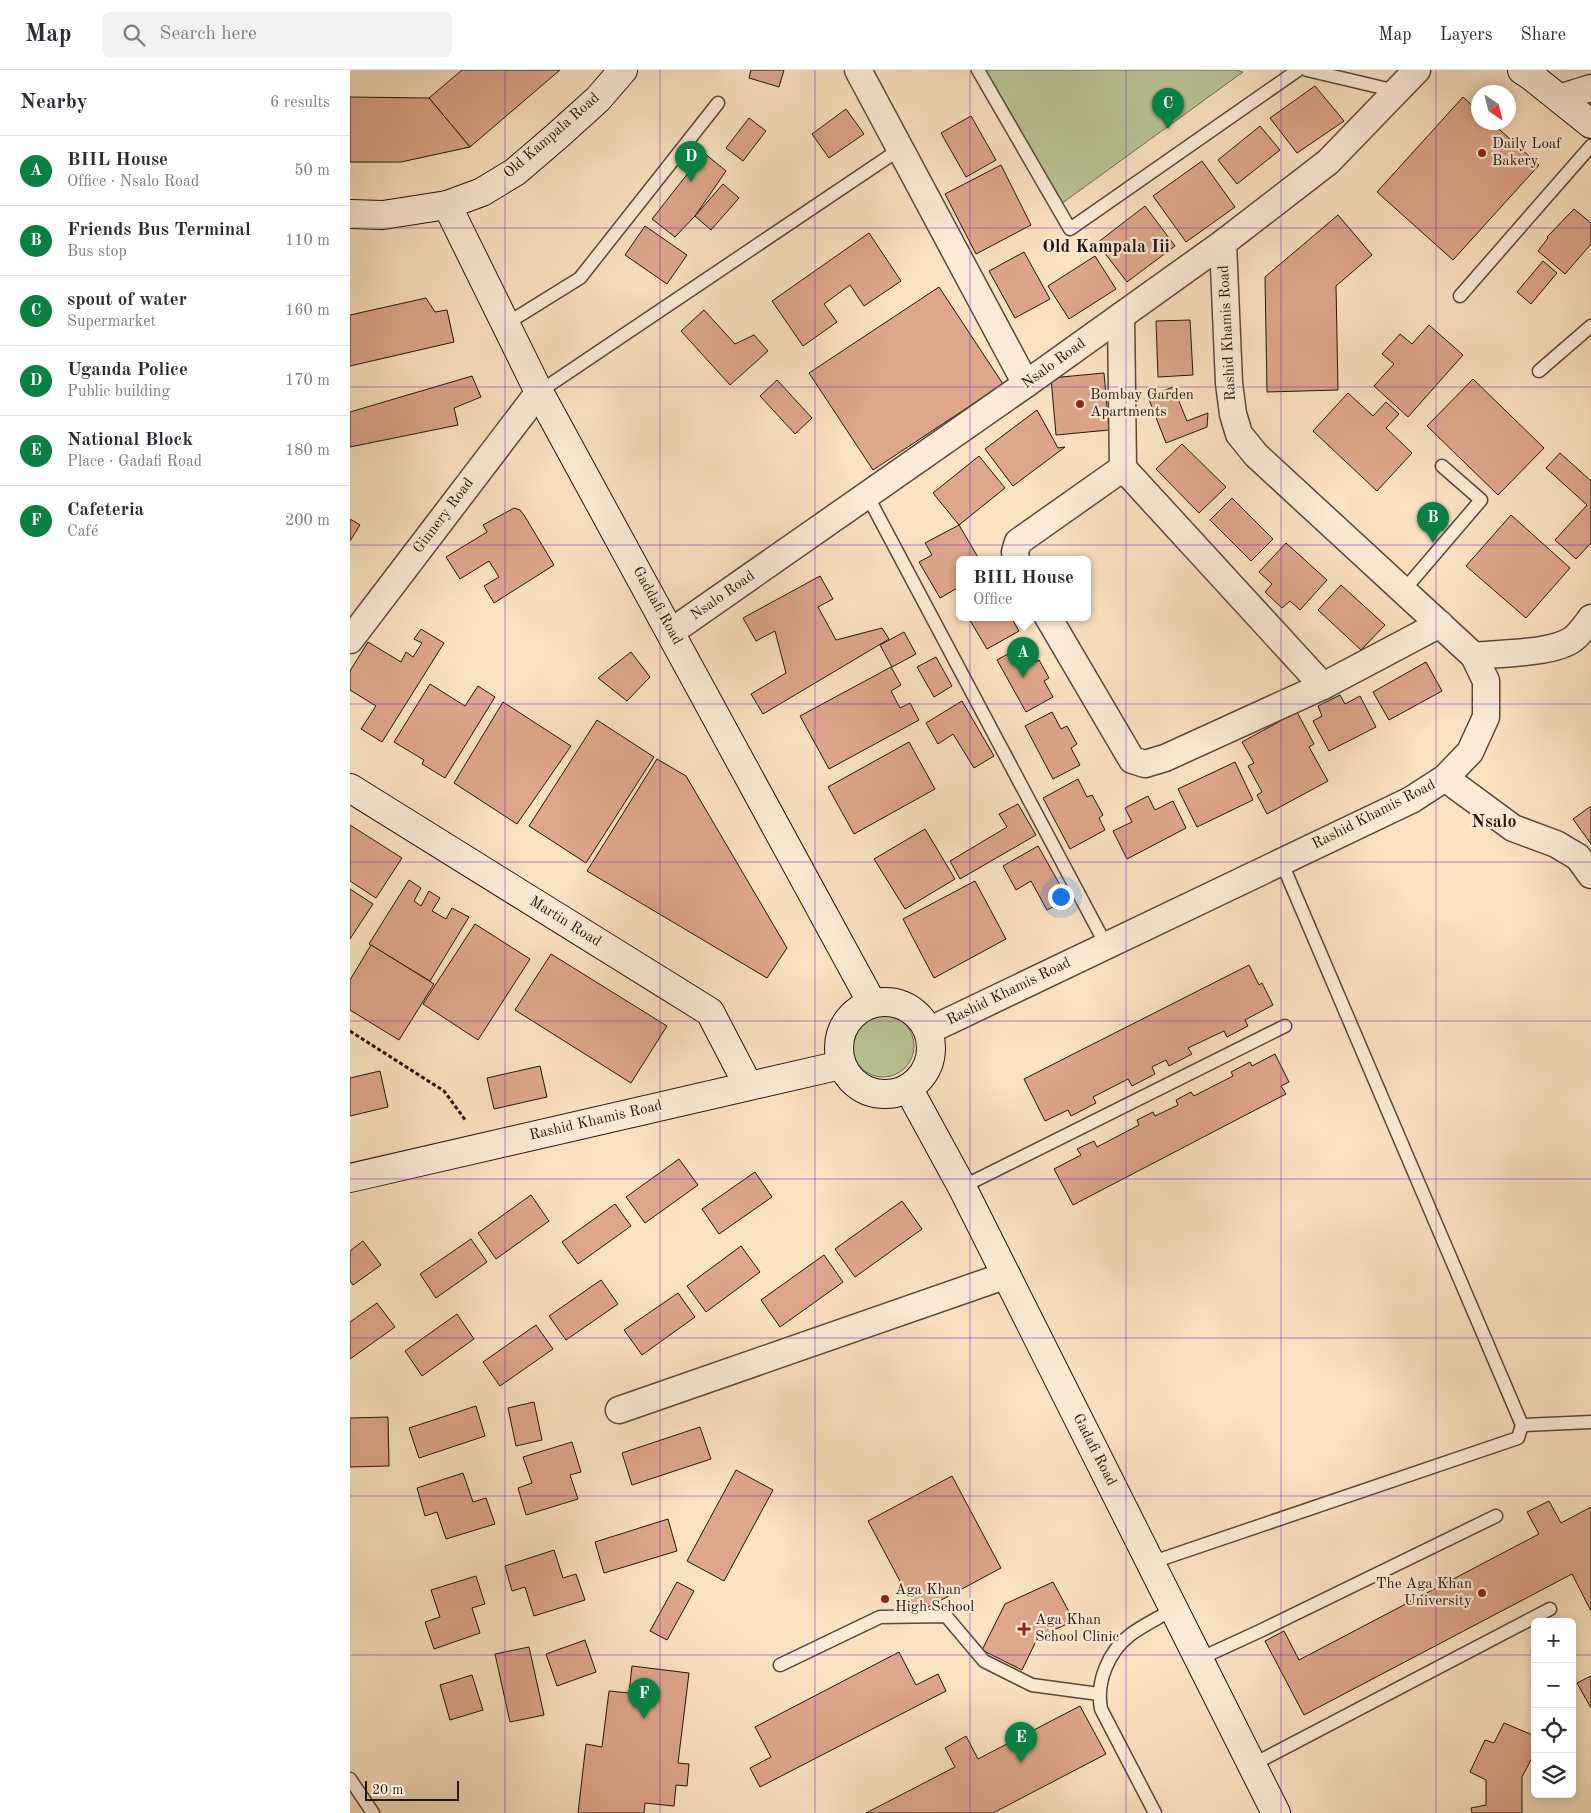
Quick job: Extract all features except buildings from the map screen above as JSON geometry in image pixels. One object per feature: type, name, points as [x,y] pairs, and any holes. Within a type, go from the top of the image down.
[{"type":"street","name":"Old Kampala Road","points":[[350,214],[383,215],[447,205],[482,192],[515,172],[598,99],[623,70]]},
{"type":"street","points":[[858,70],[1026,384]]},
{"type":"street","name":"Nsalo Road","points":[[671,632],[1026,384],[1223,242],[1328,162],[1417,70]]},
{"type":"street","points":[[1522,70],[1591,124]]},
{"type":"street","points":[[1559,98],[1591,88]]},
{"type":"street","name":"Gaddafi Road","points":[[447,205],[539,392],[872,1003]]},
{"type":"street","name":"Rashid Khamis Road","points":[[928,1031],[1411,800],[1445,778],[1470,752],[1486,717],[1486,681],[1474,656],[1256,455],[1239,434],[1233,414],[1229,383],[1223,242]]},
{"type":"street","points":[[1121,316],[1123,468],[1323,686]]},
{"type":"street","name":"Ginnery Road","points":[[350,640],[539,392]]},
{"type":"street","points":[[1016,556],[1018,542],[1123,468]]},
{"type":"street","points":[[1474,656],[1543,650],[1559,646],[1574,639],[1591,618]]},
{"type":"street","points":[[1050,621],[1132,760],[1145,764],[1165,758],[1323,686],[1440,624]]},
{"type":"street","points":[[1445,778],[1513,828],[1556,844],[1578,857],[1591,875]]},
{"type":"street","name":"Martin Road","points":[[350,788],[710,1012],[748,1085]]},
{"type":"street","points":[[889,1002],[906,1006],[923,1021],[928,1031],[931,1043],[926,1069],[919,1080],[898,1092],[886,1094],[864,1090],[854,1083],[841,1065],[838,1045],[843,1027],[855,1012],[872,1003],[889,1002]]},
{"type":"street","name":"Rashid Khamis Road","points":[[350,1178],[841,1065]]},
{"type":"street","name":"Gadafi Road","points":[[908,1088],[1007,1275],[1276,1813]]},
{"type":"street","points":[[619,1410],[1007,1275]]},
{"type":"lane","points":[[978,70],[1070,229],[1298,70]]},
{"type":"lane","points":[[1307,70],[1396,91]]},
{"type":"lane","points":[[506,324],[580,278],[718,102]]},
{"type":"lane","points":[[1460,296],[1591,146]]},
{"type":"lane","points":[[539,392],[900,149]]},
{"type":"lane","points":[[1539,371],[1591,326]]},
{"type":"lane","points":[[1404,590],[1481,500],[1442,466]]},
{"type":"lane","points":[[867,495],[1106,946]]},
{"type":"lane","points":[[1150,1563],[1518,1438],[1522,1425],[1281,861]]},
{"type":"lane","points":[[962,1187],[1285,1026]]},
{"type":"lane","points":[[1522,1425],[1591,1422]]},
{"type":"lane","points":[[1199,1659],[1496,1516]]},
{"type":"lane","points":[[1155,1813],[1101,1709],[1099,1694],[1104,1671],[1116,1649],[1129,1636],[1174,1609]]},
{"type":"lane","points":[[1252,1765],[1550,1609]]},
{"type":"lane","points":[[780,1665],[880,1617],[946,1616],[984,1661],[1032,1685],[1099,1694]]},
{"type":"lane","points":[[350,1779],[373,1813]]},
{"type":"path","points":[[350,1031],[444,1092],[485,1147]]},
{"type":"green space","points":[[983,70],[1236,70],[1243,72],[1061,204]]},
{"type":"green space","points":[[877,1015],[889,1015],[905,1024],[912,1034],[914,1046],[912,1058],[905,1068],[889,1077],[877,1077],[866,1072],[857,1063],[852,1052],[852,1040],[857,1029],[866,1020]]},
{"type":"place","name":"spout of water","points":[[1168,129]]},
{"type":"place","name":"Daily Loaf Bakery","points":[[1482,153]]},
{"type":"place","name":"Uganda Police","points":[[691,182]]},
{"type":"place","name":"Bombay Garden Apartments","points":[[1080,404]]},
{"type":"place","name":"Friends Bus Terminal","points":[[1433,543]]},
{"type":"place","name":"BIIL House","points":[[1023,678]]},
{"type":"place","name":"The Aga Khan University","points":[[1482,1593]]},
{"type":"place","name":"Aga Khan High School","points":[[885,1599]]},
{"type":"place","name":"Aga Khan School Clinic","points":[[1024,1629]]},
{"type":"place","name":"Cafeteria","points":[[644,1719]]},
{"type":"place","name":"National Block","points":[[1021,1763]]},
{"type":"district","name":"Old Kampala Iii","points":[[1106,247]]},
{"type":"district","name":"Nsalo","points":[[1494,822]]}]
